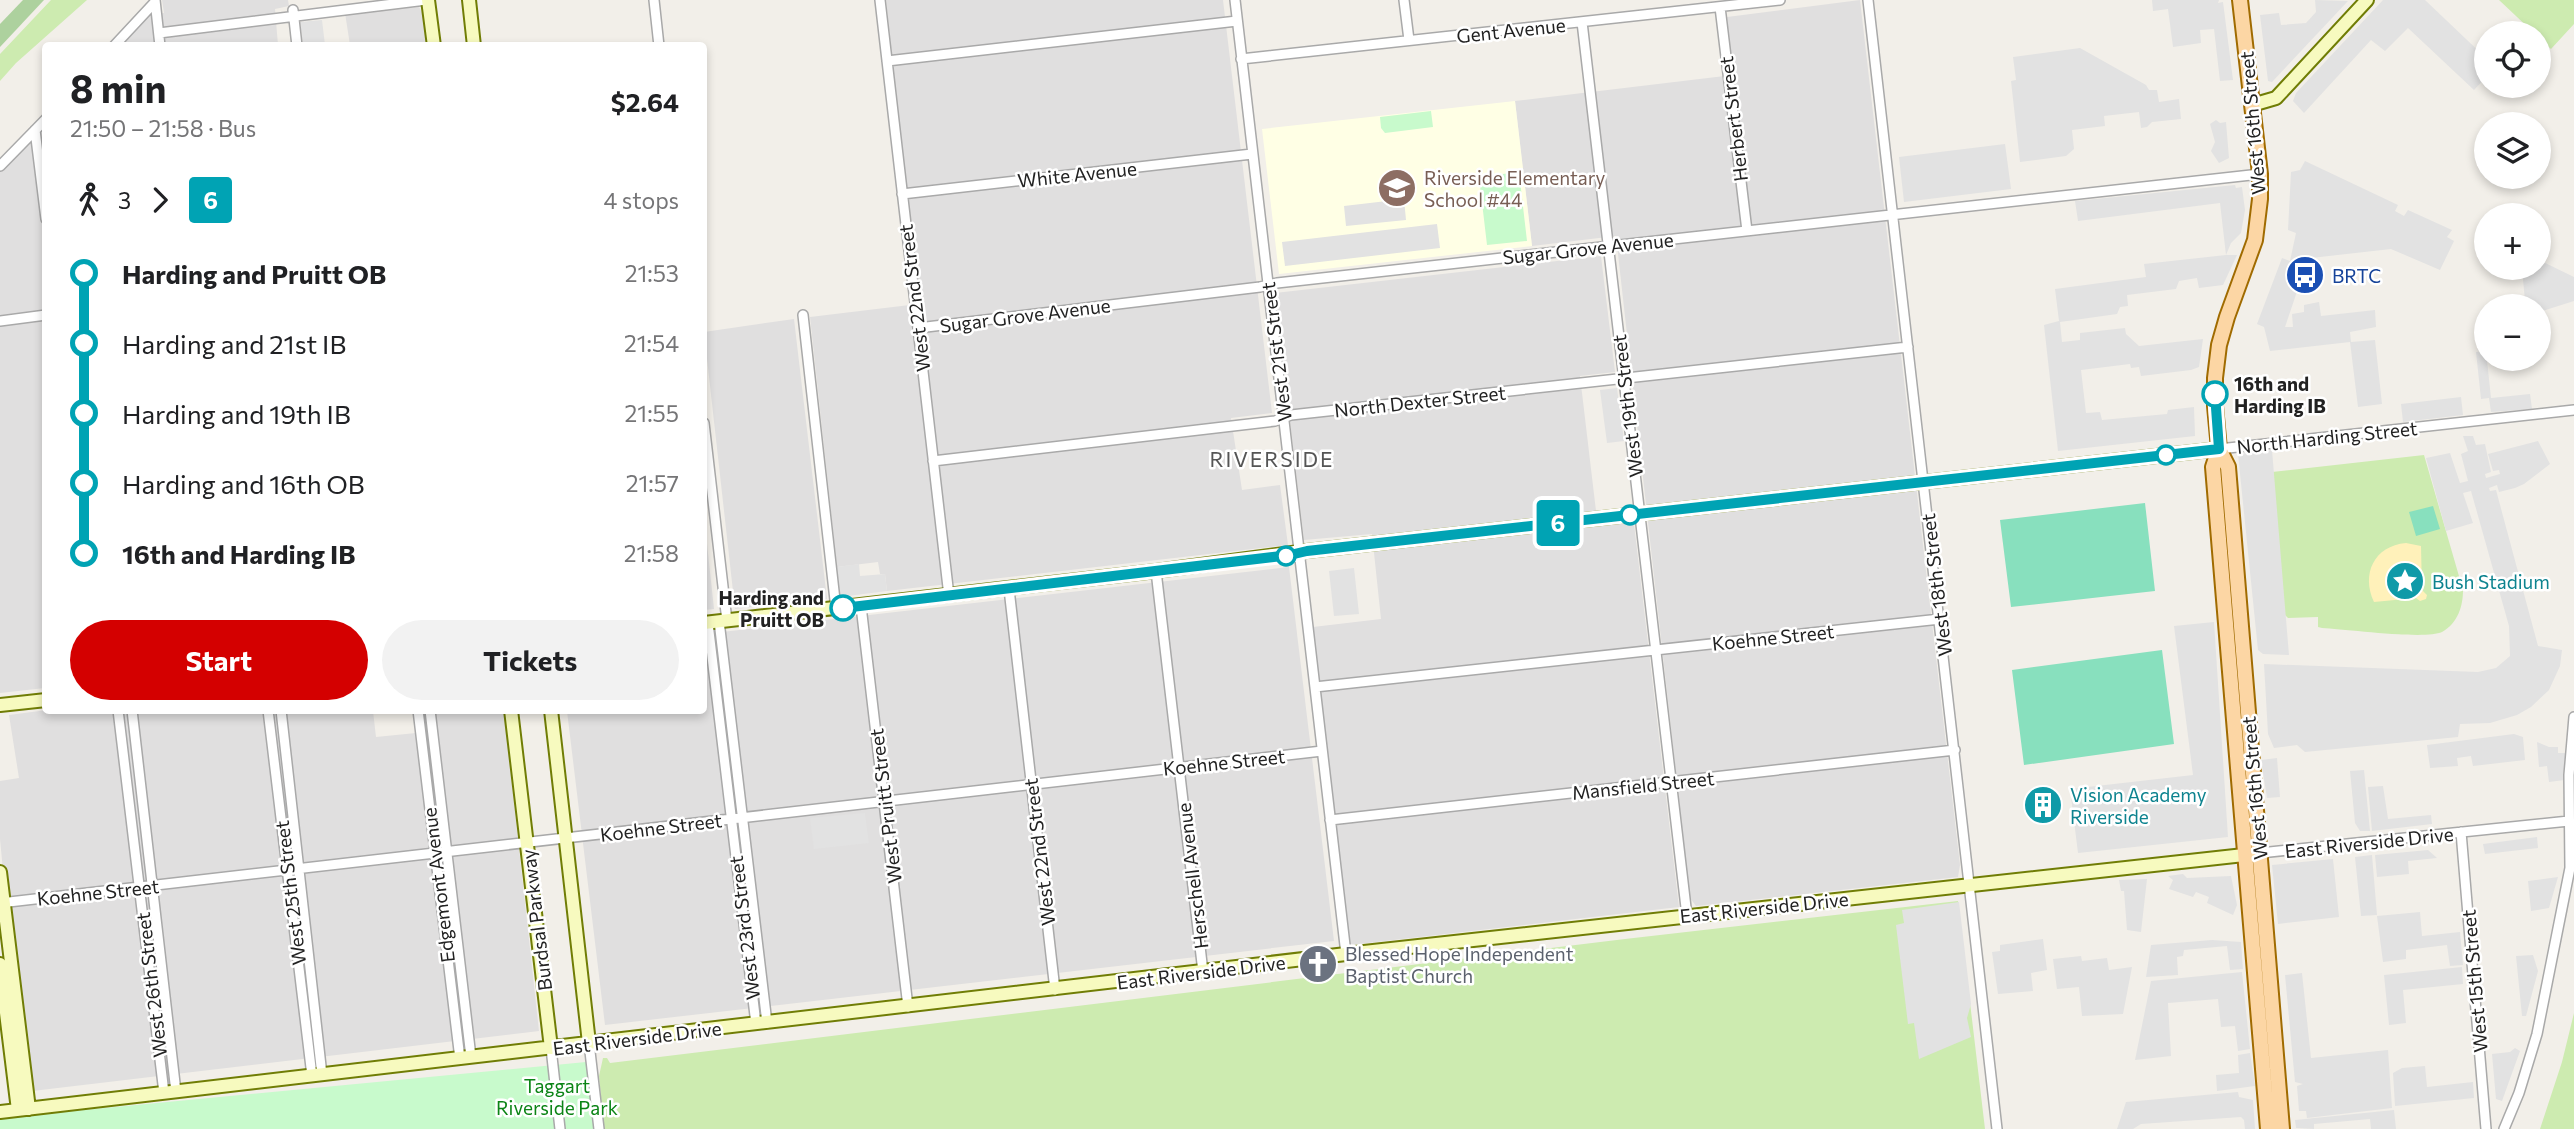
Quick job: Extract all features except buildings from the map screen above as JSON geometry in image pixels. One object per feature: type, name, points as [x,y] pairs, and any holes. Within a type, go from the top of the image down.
[{"type":"main road","name":"West 16th Street","points":[[2240,0],[2259,174],[2259,207],[2253,248],[2233,298],[2219,345],[2214,402],[2219,449],[2213,467],[2282,1129]]},
{"type":"main road","name":"West 16th Street","points":[[2253,854],[2268,1129]]},
{"type":"street","points":[[159,33],[294,13],[427,0],[432,42]]},
{"type":"street","points":[[469,0],[474,42]]},
{"type":"street","points":[[654,0],[659,42]]},
{"type":"street","name":"West 22nd Street","points":[[880,0],[949,596]]},
{"type":"street","name":"West 21st Street","points":[[1235,0],[1346,954]]},
{"type":"street","points":[[1404,0],[1409,40]]},
{"type":"street","name":"Gent Avenue","points":[[1241,59],[1780,0]]},
{"type":"street","name":"West 18th Street","points":[[1868,0],[1997,1129]]},
{"type":"street","points":[[2252,105],[2276,98],[2367,0]]},
{"type":"street","points":[[155,1],[160,42]]},
{"type":"street","points":[[118,42],[155,1]]},
{"type":"street","name":"Herbert Street","points":[[1720,7],[1747,231]]},
{"type":"street","points":[[294,13],[297,42]]},
{"type":"street","points":[[887,61],[1237,21]]},
{"type":"street","name":"West 19th Street","points":[[1582,22],[1687,916]]},
{"type":"street","points":[[0,166],[42,123]]},
{"type":"street","points":[[35,130],[42,187]]},
{"type":"street","name":"White Avenue","points":[[902,194],[1252,154]]},
{"type":"street","name":"Sugar Grove Avenue","points":[[918,328],[1609,246],[2259,174]]},
{"type":"street","points":[[803,315],[836,609]]},
{"type":"street","points":[[0,321],[42,316]]},
{"type":"street","name":"North Dexter Street","points":[[933,461],[1275,421],[1283,417],[1908,347]]},
{"type":"street","name":"North Harding Street","points":[[714,622],[1640,514],[2574,410]]},
{"type":"street","name":"West 23rd Street","points":[[707,483],[714,622],[731,819],[761,1024]]},
{"type":"street","name":"Herschell Avenue","points":[[1156,571],[1203,972]]},
{"type":"street","name":"West 22nd Street","points":[[1009,589],[1055,989]]},
{"type":"street","name":"West Pruitt Street","points":[[861,606],[908,1007]]},
{"type":"street","name":"Koehne Street","points":[[1315,687],[1940,618]]},
{"type":"street","name":"West 23rd Street","points":[[714,622],[742,817],[761,1024]]},
{"type":"street","points":[[0,705],[42,700]]},
{"type":"street","name":"West 26th Street","points":[[118,714],[139,887],[170,1092]]},
{"type":"street","name":"West 26th Street","points":[[132,714],[153,886],[170,1092]]},
{"type":"street","name":"West 25th Street","points":[[268,714],[287,870],[317,1075]]},
{"type":"street","name":"West 25th Street","points":[[281,714],[299,869],[317,1075]]},
{"type":"street","name":"Edgemont Avenue","points":[[418,714],[434,853],[465,1058]]},
{"type":"street","name":"Edgemont Avenue","points":[[430,714],[447,852],[465,1058]]},
{"type":"street","name":"Burdsal Parkway","points":[[511,714],[561,1129]]},
{"type":"street","name":"Burdsal Parkway","points":[[551,714],[599,1129]]},
{"type":"street","points":[[2504,1129],[2519,1093],[2537,1034],[2570,865],[2569,768],[2574,717]]},
{"type":"street","name":"Mansfield Street","points":[[1330,820],[1955,750]]},
{"type":"street","name":"Koehne Street","points":[[2,903],[1322,751]]},
{"type":"street","name":"East Riverside Drive","points":[[0,1112],[1970,883],[2569,821]]},
{"type":"street","name":"West 15th Street","points":[[2461,832],[2486,1129]]},
{"type":"street","points":[[0,872],[23,1110]]},
{"type":"street","points":[[0,964],[23,1110]]},
{"type":"shaded area","points":[[162,0],[288,0],[289,6],[275,9],[278,42],[122,42],[147,15],[164,13]]},
{"type":"shaded area","points":[[886,0],[1223,0],[1272,413],[1231,418],[1242,490],[1280,485],[1288,545],[887,591],[885,574],[880,574],[878,562],[837,567],[810,317],[918,304]]},
{"type":"shaded area","points":[[1860,0],[1960,865],[1958,877],[1696,906],[1690,898],[1616,236],[1532,246],[1515,101],[1733,75],[1727,17]]},
{"type":"shaded area","points":[[2152,0],[2223,2],[2233,80],[2220,81],[2214,29],[2200,30],[2201,43],[2173,47],[2168,9],[2153,11]]},
{"type":"shaded area","points":[[2315,0],[2348,1],[2272,82],[2268,81],[2260,15],[2279,13],[2281,25],[2306,23],[2316,12]]},
{"type":"shaded area","points":[[2383,0],[2425,0],[2474,47],[2474,90],[2408,28],[2385,51],[2371,40],[2304,113],[2293,101],[2296,93]]},
{"type":"shaded area","points":[[419,7],[423,14],[426,42],[350,42],[345,13]]},
{"type":"shaded area","points":[[322,20],[325,42],[303,42],[300,22]]},
{"type":"shaded area","points":[[2080,48],[2146,85],[2149,90],[2157,90],[2159,102],[2179,99],[2181,119],[2152,122],[2141,128],[2139,112],[2104,116],[2105,126],[2072,130],[2074,149],[2066,156],[2020,162],[2011,81],[2016,80],[2013,57]]},
{"type":"shaded area","name":"Riverside Elementary School #44","points":[[1515,101],[1532,246],[1279,274],[1262,129]]},
{"type":"shaded area","points":[[2216,120],[2220,123],[2226,122],[2229,158],[2219,163],[2211,151],[2215,142],[2210,124]]},
{"type":"shaded area","points":[[42,126],[42,688],[0,693],[0,171]]},
{"type":"shaded area","points":[[2005,144],[2011,189],[1904,202],[1899,157]]},
{"type":"shaded area","points":[[2305,161],[2398,205],[2395,211],[2404,216],[2408,210],[2452,230],[2447,237],[2454,241],[2440,270],[2391,249],[2311,258],[2306,265],[2285,327],[2293,327],[2292,314],[2304,312],[2304,305],[2319,302],[2321,316],[2375,310],[2376,327],[2350,332],[2351,342],[2375,340],[2382,404],[2358,407],[2350,342],[2270,351],[2264,327],[2257,324],[2282,258],[2290,261],[2296,233],[2288,230],[2291,172],[2300,170]]},
{"type":"shaded area","points":[[2235,185],[2236,188],[2242,187],[2245,210],[2241,233],[2231,243],[2226,255],[2220,203],[2078,221],[2075,201]]},
{"type":"shaded area","points":[[1404,199],[1406,220],[1346,226],[1344,206]]},
{"type":"shaded area","points":[[1437,224],[1440,248],[1285,266],[1282,242]]},
{"type":"shaded area","points":[[2237,255],[2223,285],[2199,288],[2197,278],[2179,281],[2176,289],[2127,295],[2128,306],[2120,307],[2117,314],[2060,322],[2062,342],[2080,340],[2080,333],[2125,328],[2126,334],[2139,346],[2203,339],[2199,367],[2191,370],[2141,376],[2139,367],[2131,368],[2130,364],[2081,370],[2086,413],[2100,412],[2102,420],[2167,414],[2168,410],[2194,407],[2195,436],[2058,451],[2044,325],[2059,321],[2055,289],[2146,277],[2144,264]]},
{"type":"shaded area","points":[[1601,256],[1615,372],[1580,376],[1596,511],[1632,507],[1679,907],[1350,945],[1313,627],[1381,619],[1372,534],[1304,540],[1275,293]]},
{"type":"shaded area","points":[[2551,266],[2574,277],[2574,301],[2551,308],[2551,294],[2524,294],[2523,280],[2551,280]]},
{"type":"shaded area","points":[[794,319],[827,599],[735,609],[707,359],[707,332]]},
{"type":"shaded area","points":[[2478,371],[2488,371],[2491,398],[2530,394],[2532,409],[2491,412],[2489,398],[2481,399]]},
{"type":"shaded area","points":[[1617,388],[1624,441],[1607,443],[1600,390]]},
{"type":"shaded area","points":[[2461,397],[2463,415],[2403,422],[2401,404]]},
{"type":"shaded area","points":[[2463,436],[2473,436],[2476,445],[2485,444],[2491,472],[2485,474],[2486,478],[2500,474],[2499,470],[2493,471],[2488,454],[2538,441],[2550,464],[2515,488],[2499,492],[2497,485],[2489,488],[2490,491],[2496,490],[2538,646],[2562,650],[2560,666],[2549,690],[2531,707],[2517,715],[2490,723],[2460,724],[2458,737],[2305,752],[2297,745],[2274,748],[2268,734],[2264,664],[2478,672],[2496,668],[2510,656],[2509,626],[2471,491],[2463,493],[2473,523],[2446,531],[2426,458],[2450,453],[2460,483],[2468,481],[2461,454],[2468,451]]},
{"type":"shaded area","points":[[2272,450],[2289,655],[2263,654],[2258,650],[2238,454]]},
{"type":"shaded area","points":[[707,544],[714,609],[707,610]]},
{"type":"shaded area","points":[[859,564],[860,576],[885,574],[887,591],[840,597],[837,567]]},
{"type":"shaded area","points":[[1289,567],[1334,941],[605,1025],[567,714],[707,714],[707,634]]},
{"type":"shaded area","points":[[1354,568],[1359,614],[1334,616],[1329,571]]},
{"type":"shaded area","points":[[2214,622],[2228,837],[2078,853],[2070,789],[2193,775],[2174,626]]},
{"type":"shaded area","points":[[42,711],[42,714],[373,714],[376,737],[416,733],[413,714],[504,714],[539,1031],[24,1092],[0,839],[0,781],[19,778],[9,715]]},
{"type":"shaded area","points":[[2514,734],[2523,737],[2525,760],[2473,766],[2471,756],[2457,758],[2458,766],[2430,768],[2427,745]]},
{"type":"shaded area","points":[[2537,742],[2558,747],[2558,753],[2566,753],[2564,780],[2549,782],[2547,766],[2539,767]]},
{"type":"shaded area","points":[[2277,758],[2280,797],[2267,798],[2261,760]]},
{"type":"shaded area","points":[[2364,770],[2370,831],[2360,831],[2355,823],[2350,771]]},
{"type":"shaded area","points":[[2383,786],[2388,819],[2431,815],[2432,824],[2372,831],[2368,787]]},
{"type":"shaded area","points":[[865,813],[869,843],[814,849],[810,818]]},
{"type":"shaded area","points":[[2537,837],[2538,848],[2485,854],[2483,844]]},
{"type":"shaded area","points":[[2428,850],[2437,858],[2408,861],[2409,874],[2377,877],[2375,855]]},
{"type":"shaded area","points":[[2372,855],[2377,915],[2361,916],[2355,857]]},
{"type":"shaded area","points":[[2333,859],[2339,917],[2278,924],[2272,865]]},
{"type":"shaded area","points":[[2183,874],[2187,878],[2231,876],[2237,905],[2233,915],[2207,903],[2209,897],[2196,892],[2193,897],[2169,889],[2173,880],[2168,876]]},
{"type":"shaded area","points":[[2558,877],[2549,908],[2531,911],[2528,881]]},
{"type":"shaded area","points":[[2147,879],[2141,932],[2127,930],[2124,891],[2121,891],[2119,880]]},
{"type":"shaded area","points":[[1959,902],[1971,1004],[1967,1018],[1971,1037],[1919,1059],[1914,1023],[1908,1024],[1896,925],[1904,923],[1902,910]]},
{"type":"shaded area","points":[[2420,912],[2422,936],[2460,932],[2463,965],[2450,966],[2447,945],[2406,950],[2406,959],[2383,962],[2377,916]]},
{"type":"shaded area","points":[[2043,939],[2047,970],[2031,973],[2033,991],[1998,994],[1992,952],[2000,951],[2000,945]]},
{"type":"shaded area","points":[[2212,940],[2241,942],[2243,969],[2230,970],[2227,946],[2184,950],[2183,956],[2177,957],[2178,975],[2146,977],[2151,945]]},
{"type":"shaded area","points":[[2533,955],[2538,971],[2526,1016],[2522,1016],[2516,956]]},
{"type":"shaded area","points":[[2081,956],[2082,961],[2107,958],[2109,970],[2132,967],[2123,1014],[2082,1016],[2079,987],[2057,989],[2053,959]]},
{"type":"shaded area","points":[[2462,967],[2463,984],[2403,990],[2406,1023],[2389,1025],[2384,975]]},
{"type":"shaded area","points":[[2242,972],[2250,1049],[2238,1051],[2235,1026],[2221,1027],[2218,999],[2168,1003],[2171,1056],[2135,1060],[2151,981]]},
{"type":"shaded area","points":[[2302,973],[2311,1058],[2388,1050],[2392,1108],[2307,1118],[2306,1111],[2299,1111],[2297,1086],[2303,1084],[2295,1082],[2285,975]]},
{"type":"shaded area","points":[[2515,1048],[2520,1051],[2502,1101],[2496,1099],[2492,1054],[2510,1052]]},
{"type":"shaded area","points":[[2250,1053],[2255,1086],[2217,1091],[2216,1075],[2239,1073],[2238,1055]]},
{"type":"shaded area","points":[[2425,1066],[2427,1087],[2473,1082],[2474,1098],[2395,1106],[2393,1073],[2402,1068]]},
{"type":"shaded area","points":[[2238,1092],[2239,1097],[2253,1100],[2255,1129],[2245,1129],[2241,1117],[2141,1124],[2133,1129],[2117,1129],[2126,1102]]},
{"type":"shaded area","points":[[2394,1110],[2396,1129],[2371,1129],[2370,1119],[2314,1124],[2314,1129],[2296,1128],[2295,1120]]},
{"type":"green space","points":[[23,0],[44,0],[0,47],[0,24]]},
{"type":"green space","points":[[51,0],[87,0],[16,63],[0,81],[0,54]]},
{"type":"green space","points":[[2499,0],[2574,0],[2574,24],[2551,49],[2551,21],[2521,21]]},
{"type":"green space","points":[[1431,111],[1433,127],[1385,133],[1381,128],[1380,117]]},
{"type":"green space","points":[[1519,172],[1527,241],[1487,245],[1479,177]]},
{"type":"green space","points":[[2424,455],[2463,590],[2461,608],[2452,624],[2442,632],[2403,635],[2322,628],[2318,627],[2318,617],[2288,618],[2284,614],[2272,472]]},
{"type":"green space","points":[[2145,503],[2155,591],[2011,607],[2000,520]]},
{"type":"green space","points":[[2433,506],[2440,529],[2416,536],[2409,512]]},
{"type":"green space","points":[[2162,650],[2174,744],[2024,765],[2012,670]]},
{"type":"green space","points":[[1958,901],[1985,1129],[604,1129],[599,1076],[603,1058],[607,1058],[610,1063]]},
{"type":"green space","points":[[2574,1013],[2574,1129],[2540,1129],[2562,1062]]},
{"type":"green space","name":"Taggart Riverside Park","points":[[586,1062],[595,1129],[0,1129],[0,1118]]},
{"type":"sand","points":[[2406,543],[2421,546],[2422,590],[2427,595],[2426,599],[2374,602],[2369,581],[2373,563],[2386,550]]},
{"type":"bus line","name":"6","points":[[843,608],[1307,551],[2219,449],[2215,394]]},
{"type":"place","name":"Riverside Elementary School #44","points":[[1397,188]]},
{"type":"place","name":"BRTC","points":[[2305,275]]},
{"type":"place","name":"16th and Harding IB","points":[[2215,394]]},
{"type":"place","name":"Bush Stadium","points":[[2405,581]]},
{"type":"place","name":"Harding and Pruitt OB","points":[[843,608]]},
{"type":"place","name":"Vision Academy Riverside","points":[[2043,805]]},
{"type":"place","name":"Blessed Hope Independent Baptist Church","points":[[1318,964]]},
{"type":"district","name":"RIVERSIDE","points":[[1272,458]]}]
